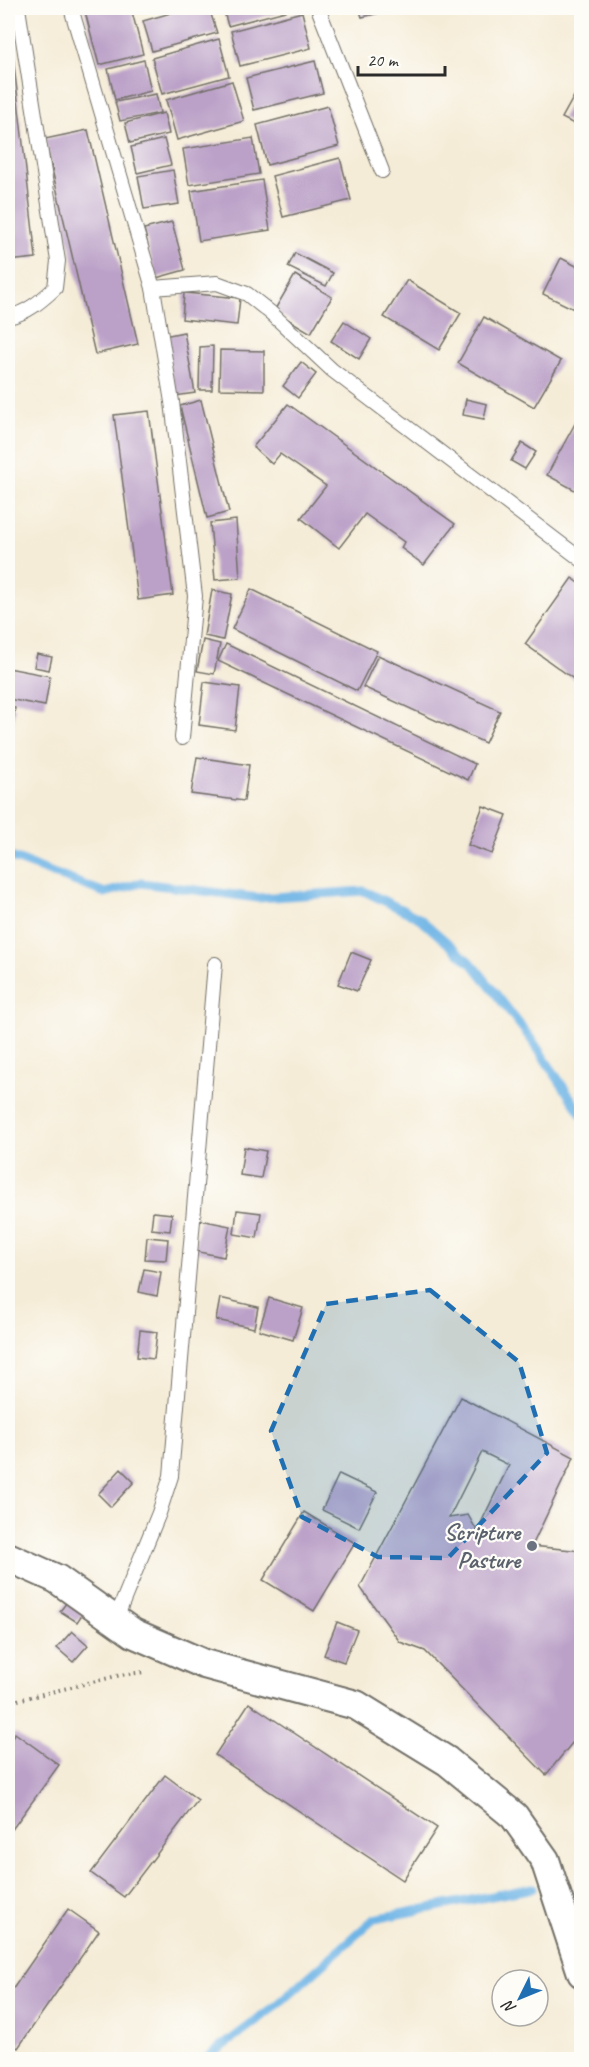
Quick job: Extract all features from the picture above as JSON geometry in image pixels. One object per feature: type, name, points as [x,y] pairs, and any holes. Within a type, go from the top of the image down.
[{"type":"street","points":[[8,1557],[57,1579],[133,1633],[204,1665],[356,1705],[447,1761],[514,1816],[545,1860],[582,1973]]},
{"type":"lane","points":[[8,317],[38,304],[55,288],[58,261],[18,8]]},
{"type":"lane","points":[[71,8],[153,288],[172,402],[195,596],[182,738]]},
{"type":"lane","points":[[318,8],[382,171]]},
{"type":"lane","points":[[153,288],[217,283],[247,294],[271,313],[332,370],[582,560]]},
{"type":"lane","points":[[116,1621],[159,1513],[171,1476],[215,964]]},
{"type":"path","points":[[8,1707],[18,1700],[29,1697],[121,1675],[156,1670]]},
{"type":"highlighted area","points":[[430,1290],[519,1362],[547,1453],[448,1558],[378,1557],[302,1517],[271,1431],[326,1304]]},
{"type":"building","points":[[84,8],[131,8],[143,54],[99,65]]},
{"type":"building","points":[[188,8],[209,8],[217,33],[152,51],[143,21]]},
{"type":"building","points":[[223,8],[297,8],[228,26]]},
{"type":"building","points":[[359,8],[383,8],[384,12],[362,17]]},
{"type":"building","points":[[302,12],[311,48],[240,66],[231,31]]},
{"type":"building","points":[[8,21],[36,258],[8,261]]},
{"type":"building","points":[[219,39],[229,76],[162,94],[152,58]]},
{"type":"building","points":[[144,60],[151,91],[115,100],[108,69]]},
{"type":"building","points":[[315,61],[323,93],[254,110],[246,78]]},
{"type":"building","points":[[232,81],[244,121],[177,140],[166,100]]},
{"type":"building","points":[[578,89],[582,91],[582,128],[562,118]]},
{"type":"building","points":[[156,94],[160,113],[120,121],[115,102]]},
{"type":"building","points":[[328,106],[339,146],[267,165],[257,125]]},
{"type":"building","points":[[164,113],[169,134],[130,143],[125,123]]},
{"type":"building","points":[[88,130],[138,344],[95,354],[45,139]]},
{"type":"building","points":[[253,138],[259,174],[189,185],[183,149]]},
{"type":"building","points":[[164,139],[171,165],[137,173],[131,147]]},
{"type":"building","points":[[340,158],[351,200],[283,217],[272,176]]},
{"type":"building","points":[[173,170],[179,204],[144,209],[138,176]]},
{"type":"building","points":[[262,180],[270,230],[199,241],[191,191]]},
{"type":"building","points":[[172,222],[185,270],[156,278],[144,229]]},
{"type":"building","points":[[295,253],[333,273],[326,286],[288,267]]},
{"type":"building","points":[[561,258],[582,269],[582,313],[543,294]]},
{"type":"building","points":[[295,275],[332,297],[311,333],[274,311]]},
{"type":"building","points":[[407,280],[461,313],[439,350],[384,317]]},
{"type":"building","points":[[184,293],[240,298],[237,325],[182,319]]},
{"type":"building","points":[[484,317],[561,361],[534,407],[458,363]]},
{"type":"building","points":[[344,321],[371,339],[359,359],[331,341]]},
{"type":"building","points":[[184,332],[195,393],[175,396],[164,336]]},
{"type":"building","points":[[213,346],[212,390],[199,390],[200,347]]},
{"type":"building","points":[[220,350],[264,351],[264,390],[219,389]]},
{"type":"building","points":[[301,362],[316,374],[298,398],[283,386]]},
{"type":"building","points":[[466,399],[487,404],[484,419],[463,415]]},
{"type":"building","points":[[201,400],[229,512],[207,518],[180,406]]},
{"type":"building","points":[[288,404],[455,524],[424,565],[401,548],[404,542],[365,514],[339,548],[301,518],[326,486],[280,454],[272,464],[253,447]]},
{"type":"building","points":[[149,411],[173,595],[138,600],[114,415]]},
{"type":"building","points":[[577,420],[582,423],[582,494],[547,475]]},
{"type":"building","points":[[522,443],[536,452],[525,469],[511,461]]},
{"type":"building","points":[[236,520],[240,578],[215,580],[210,523]]},
{"type":"building","points":[[572,578],[582,585],[582,685],[525,644]]},
{"type":"building","points":[[251,589],[377,651],[357,691],[232,629]]},
{"type":"building","points":[[212,590],[232,594],[223,640],[204,636]]},
{"type":"building","points":[[203,640],[220,644],[214,674],[197,671]]},
{"type":"building","points":[[226,644],[475,764],[468,780],[218,661]]},
{"type":"building","points":[[37,654],[52,657],[49,670],[34,667]]},
{"type":"building","points":[[378,655],[500,711],[485,743],[363,687]]},
{"type":"building","points":[[8,668],[50,676],[45,706],[8,699]]},
{"type":"building","points":[[204,682],[240,687],[235,730],[199,725]]},
{"type":"building","points":[[8,706],[15,708],[9,744],[8,744]]},
{"type":"building","points":[[197,757],[249,765],[244,801],[191,794]]},
{"type":"building","points":[[483,806],[507,815],[492,854],[468,845]]},
{"type":"building","points":[[351,952],[371,960],[357,991],[338,984]]},
{"type":"building","points":[[244,1147],[266,1151],[261,1178],[240,1175]]},
{"type":"building","points":[[237,1210],[261,1213],[257,1238],[234,1234]]},
{"type":"building","points":[[153,1212],[172,1214],[170,1231],[151,1229]]},
{"type":"building","points":[[200,1220],[230,1226],[224,1257],[194,1251]]},
{"type":"building","points":[[147,1237],[168,1239],[166,1260],[145,1259]]},
{"type":"building","points":[[144,1269],[161,1272],[157,1296],[139,1292]]},
{"type":"building","points":[[220,1298],[258,1307],[254,1328],[216,1320]]},
{"type":"building","points":[[269,1298],[303,1308],[293,1340],[259,1330]]},
{"type":"building","points":[[140,1330],[157,1332],[154,1359],[137,1357]]},
{"type":"building","points":[[461,1397],[574,1457],[532,1546],[582,1551],[582,1731],[546,1775],[425,1651],[400,1642],[360,1587]],"holes":[[[482,1452],[509,1465],[477,1531],[468,1515],[449,1518]]]},
{"type":"building","points":[[121,1469],[134,1482],[111,1507],[98,1494]]},
{"type":"building","points":[[339,1474],[377,1492],[359,1528],[322,1510]]},
{"type":"building","points":[[304,1512],[355,1543],[314,1611],[263,1580]]},
{"type":"building","points":[[67,1602],[83,1613],[77,1622],[60,1611]]},
{"type":"building","points":[[337,1622],[357,1630],[344,1662],[324,1655]]},
{"type":"building","points":[[72,1631],[88,1645],[73,1662],[57,1648]]},
{"type":"building","points":[[249,1703],[437,1828],[403,1880],[215,1755]]},
{"type":"building","points":[[15,1733],[59,1765],[8,1835],[8,1744]]},
{"type":"building","points":[[165,1775],[198,1800],[124,1897],[91,1873]]},
{"type":"building","points":[[68,1909],[99,1931],[18,2048],[8,2041],[8,1996]]},
{"type":"waterway","points":[[8,856],[105,893],[141,883],[258,898],[364,891],[419,918],[475,967],[534,1043],[582,1115]]},
{"type":"waterway","points":[[204,2060],[277,2005],[374,1919],[533,1888]]},
{"type":"place","name":"Scripture Pasture","points":[[532,1546]]}]
